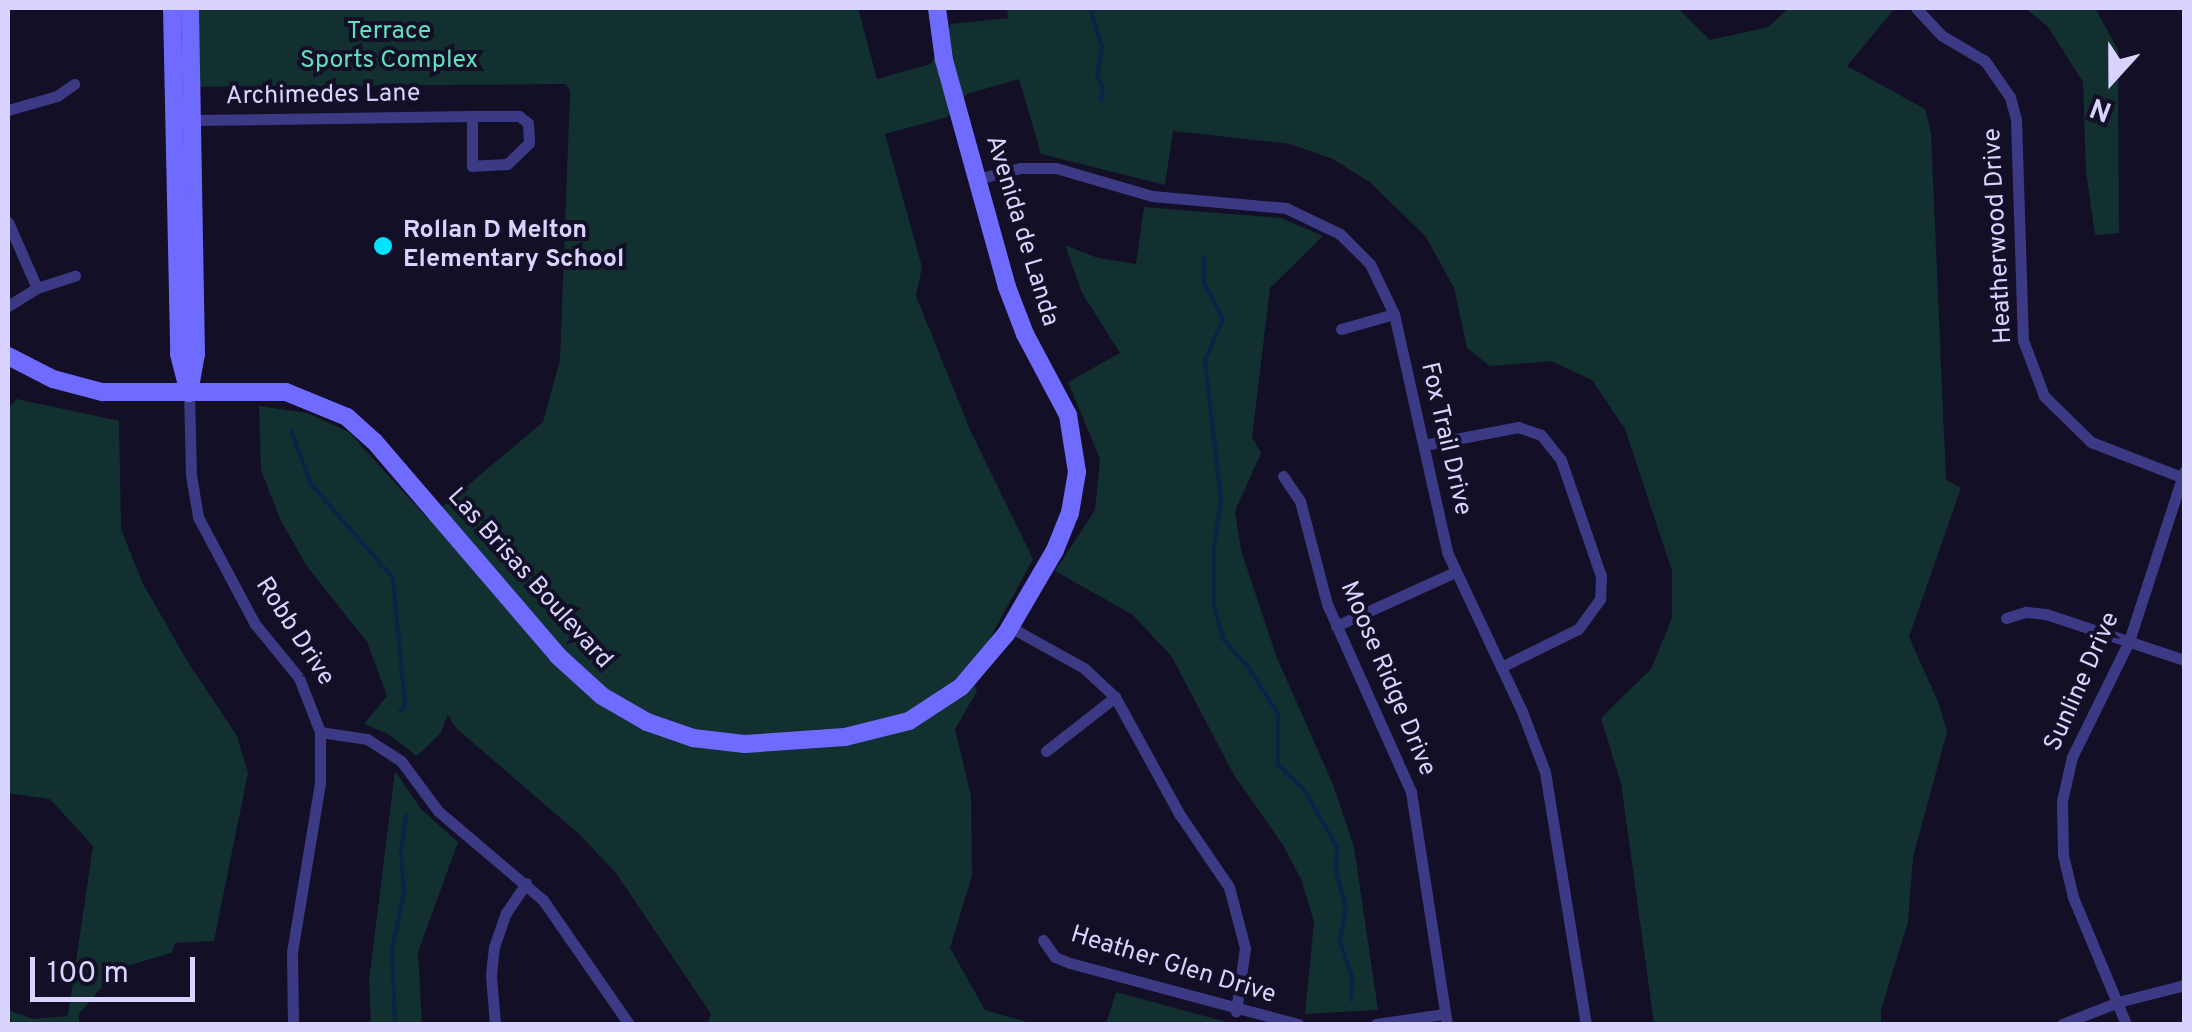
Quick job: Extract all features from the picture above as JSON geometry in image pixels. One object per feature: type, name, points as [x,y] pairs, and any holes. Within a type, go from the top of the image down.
[{"type":"street","name":"Robb Drive","points":[[172,8],[180,354],[189,393],[191,475],[198,517],[255,624],[299,678],[320,732],[320,783],[292,953],[293,1024]]},
{"type":"street","name":"Robb Drive","points":[[189,393],[196,355],[190,8]]},
{"type":"street","name":"Avenida de Landa","points":[[937,8],[944,60],[1015,311],[1068,414],[1076,452],[1070,513],[1050,562],[1010,627]]},
{"type":"street","name":"Heatherwood Drive","points":[[1916,8],[1940,34],[1985,62],[2010,97],[2016,119],[2023,340],[2044,396],[2091,442],[2184,476]]},
{"type":"street","points":[[8,110],[57,96],[74,84]]},
{"type":"street","name":"Archimedes Lane","points":[[174,119],[194,120],[472,116],[519,116],[528,122],[528,143],[507,164],[472,166],[472,116]]},
{"type":"street","name":"Fox Trail Drive","points":[[977,179],[1020,168],[1056,168],[1152,196],[1286,208],[1323,222],[1356,248],[1381,282],[1394,314],[1455,572],[1501,666],[1545,772],[1586,1024]]},
{"type":"street","points":[[8,222],[38,288]]},
{"type":"street","points":[[8,306],[38,288],[75,276]]},
{"type":"street","points":[[1341,329],[1394,314]]},
{"type":"street","name":"Las Brisas Boulevard","points":[[8,356],[53,379],[90,389],[286,392],[347,417],[374,441],[581,679],[624,710],[693,738],[767,744],[845,737],[908,721],[961,687],[1010,627]]},
{"type":"street","points":[[1424,445],[1508,427],[1530,430],[1558,453],[1601,576],[1596,610],[1578,629],[1501,666]]},
{"type":"street","name":"Moose Ridge Drive","points":[[1283,476],[1300,502],[1336,626],[1411,792],[1445,1019]]},
{"type":"street","name":"Sunline Drive","points":[[2126,1024],[2073,897],[2061,826],[2072,757],[2128,641],[2184,476]]},
{"type":"street","points":[[1336,626],[1455,572]]},
{"type":"street","points":[[2006,618],[2046,614],[2184,660]]},
{"type":"street","points":[[1010,627],[1084,668],[1115,697],[1237,906],[1245,948],[1236,1010]]},
{"type":"street","points":[[1046,752],[1115,697]]},
{"type":"street","points":[[320,732],[356,735],[386,749],[438,810],[526,883],[552,911],[629,1024]]},
{"type":"street","points":[[496,1024],[491,975],[494,947],[506,913],[526,883]]},
{"type":"street","name":"Heather Glen Drive","points":[[1043,940],[1055,957],[1070,963],[1298,1024]]},
{"type":"street","points":[[2062,1024],[2118,1002],[2184,985]]},
{"type":"street","points":[[1376,1024],[1445,1019]]},
{"type":"green space","name":"Terrace Sports Complex","points":[[192,8],[858,8],[877,79],[931,64],[951,24],[1008,18],[1007,8],[1678,8],[1710,40],[1768,27],[1789,8],[1895,8],[1847,66],[1925,109],[1931,133],[1946,480],[1961,488],[1909,637],[1947,732],[1913,857],[1908,922],[1881,1010],[1881,1024],[1654,1024],[1621,783],[1601,718],[1651,669],[1672,618],[1672,571],[1625,429],[1592,380],[1551,361],[1490,366],[1467,348],[1454,288],[1426,237],[1371,183],[1333,159],[1290,144],[1173,131],[1165,185],[1041,154],[1019,79],[967,94],[947,117],[885,134],[922,267],[916,296],[971,432],[1033,559],[987,644],[967,668],[977,691],[955,729],[971,796],[972,876],[950,948],[985,1010],[1034,1024],[707,1024],[711,1014],[616,873],[579,834],[456,728],[448,715],[440,734],[417,756],[388,734],[364,724],[387,696],[367,642],[306,565],[280,519],[261,470],[259,406],[307,413],[349,432],[428,519],[543,422],[560,360],[570,91],[566,84],[192,87]]},
{"type":"green space","points":[[2025,8],[2095,8],[2118,50],[2119,233],[2095,235],[2086,171],[2083,82],[2048,27]]},
{"type":"green space","points":[[1144,207],[1281,218],[1323,236],[1270,288],[1252,437],[1261,453],[1235,511],[1241,550],[1277,658],[1332,782],[1354,847],[1378,1010],[1305,1014],[1314,922],[1301,879],[1283,845],[1234,775],[1172,657],[1133,615],[1055,571],[1095,510],[1100,459],[1068,382],[1120,353],[1082,293],[1065,245],[1098,258],[1136,264]]},
{"type":"green space","points":[[17,399],[119,421],[121,529],[142,582],[237,736],[248,773],[214,941],[175,943],[171,953],[117,969],[79,1014],[79,1024],[8,1024],[8,1010],[33,1019],[68,1016],[93,846],[50,799],[8,793],[8,408]]},
{"type":"green space","points":[[395,771],[421,809],[458,842],[418,952],[422,1024],[371,1024],[369,981]]},
{"type":"green space","points":[[1116,992],[1234,1024],[1106,1024]]},
{"type":"waterway","points":[[1090,8],[1102,47],[1097,75],[1103,88],[1101,101]]},
{"type":"waterway","points":[[1204,257],[1204,283],[1223,319],[1205,360],[1221,500],[1214,548],[1214,605],[1223,639],[1249,668],[1278,714],[1278,765],[1304,790],[1337,847],[1336,872],[1346,907],[1340,942],[1352,976],[1351,1000]]},
{"type":"waterway","points":[[291,431],[311,484],[393,578],[405,706],[400,711]]},
{"type":"waterway","points":[[395,1024],[392,950],[404,892],[401,852],[406,815]]},
{"type":"place","name":"Rollan D Melton Elementary School","points":[[383,246]]}]
